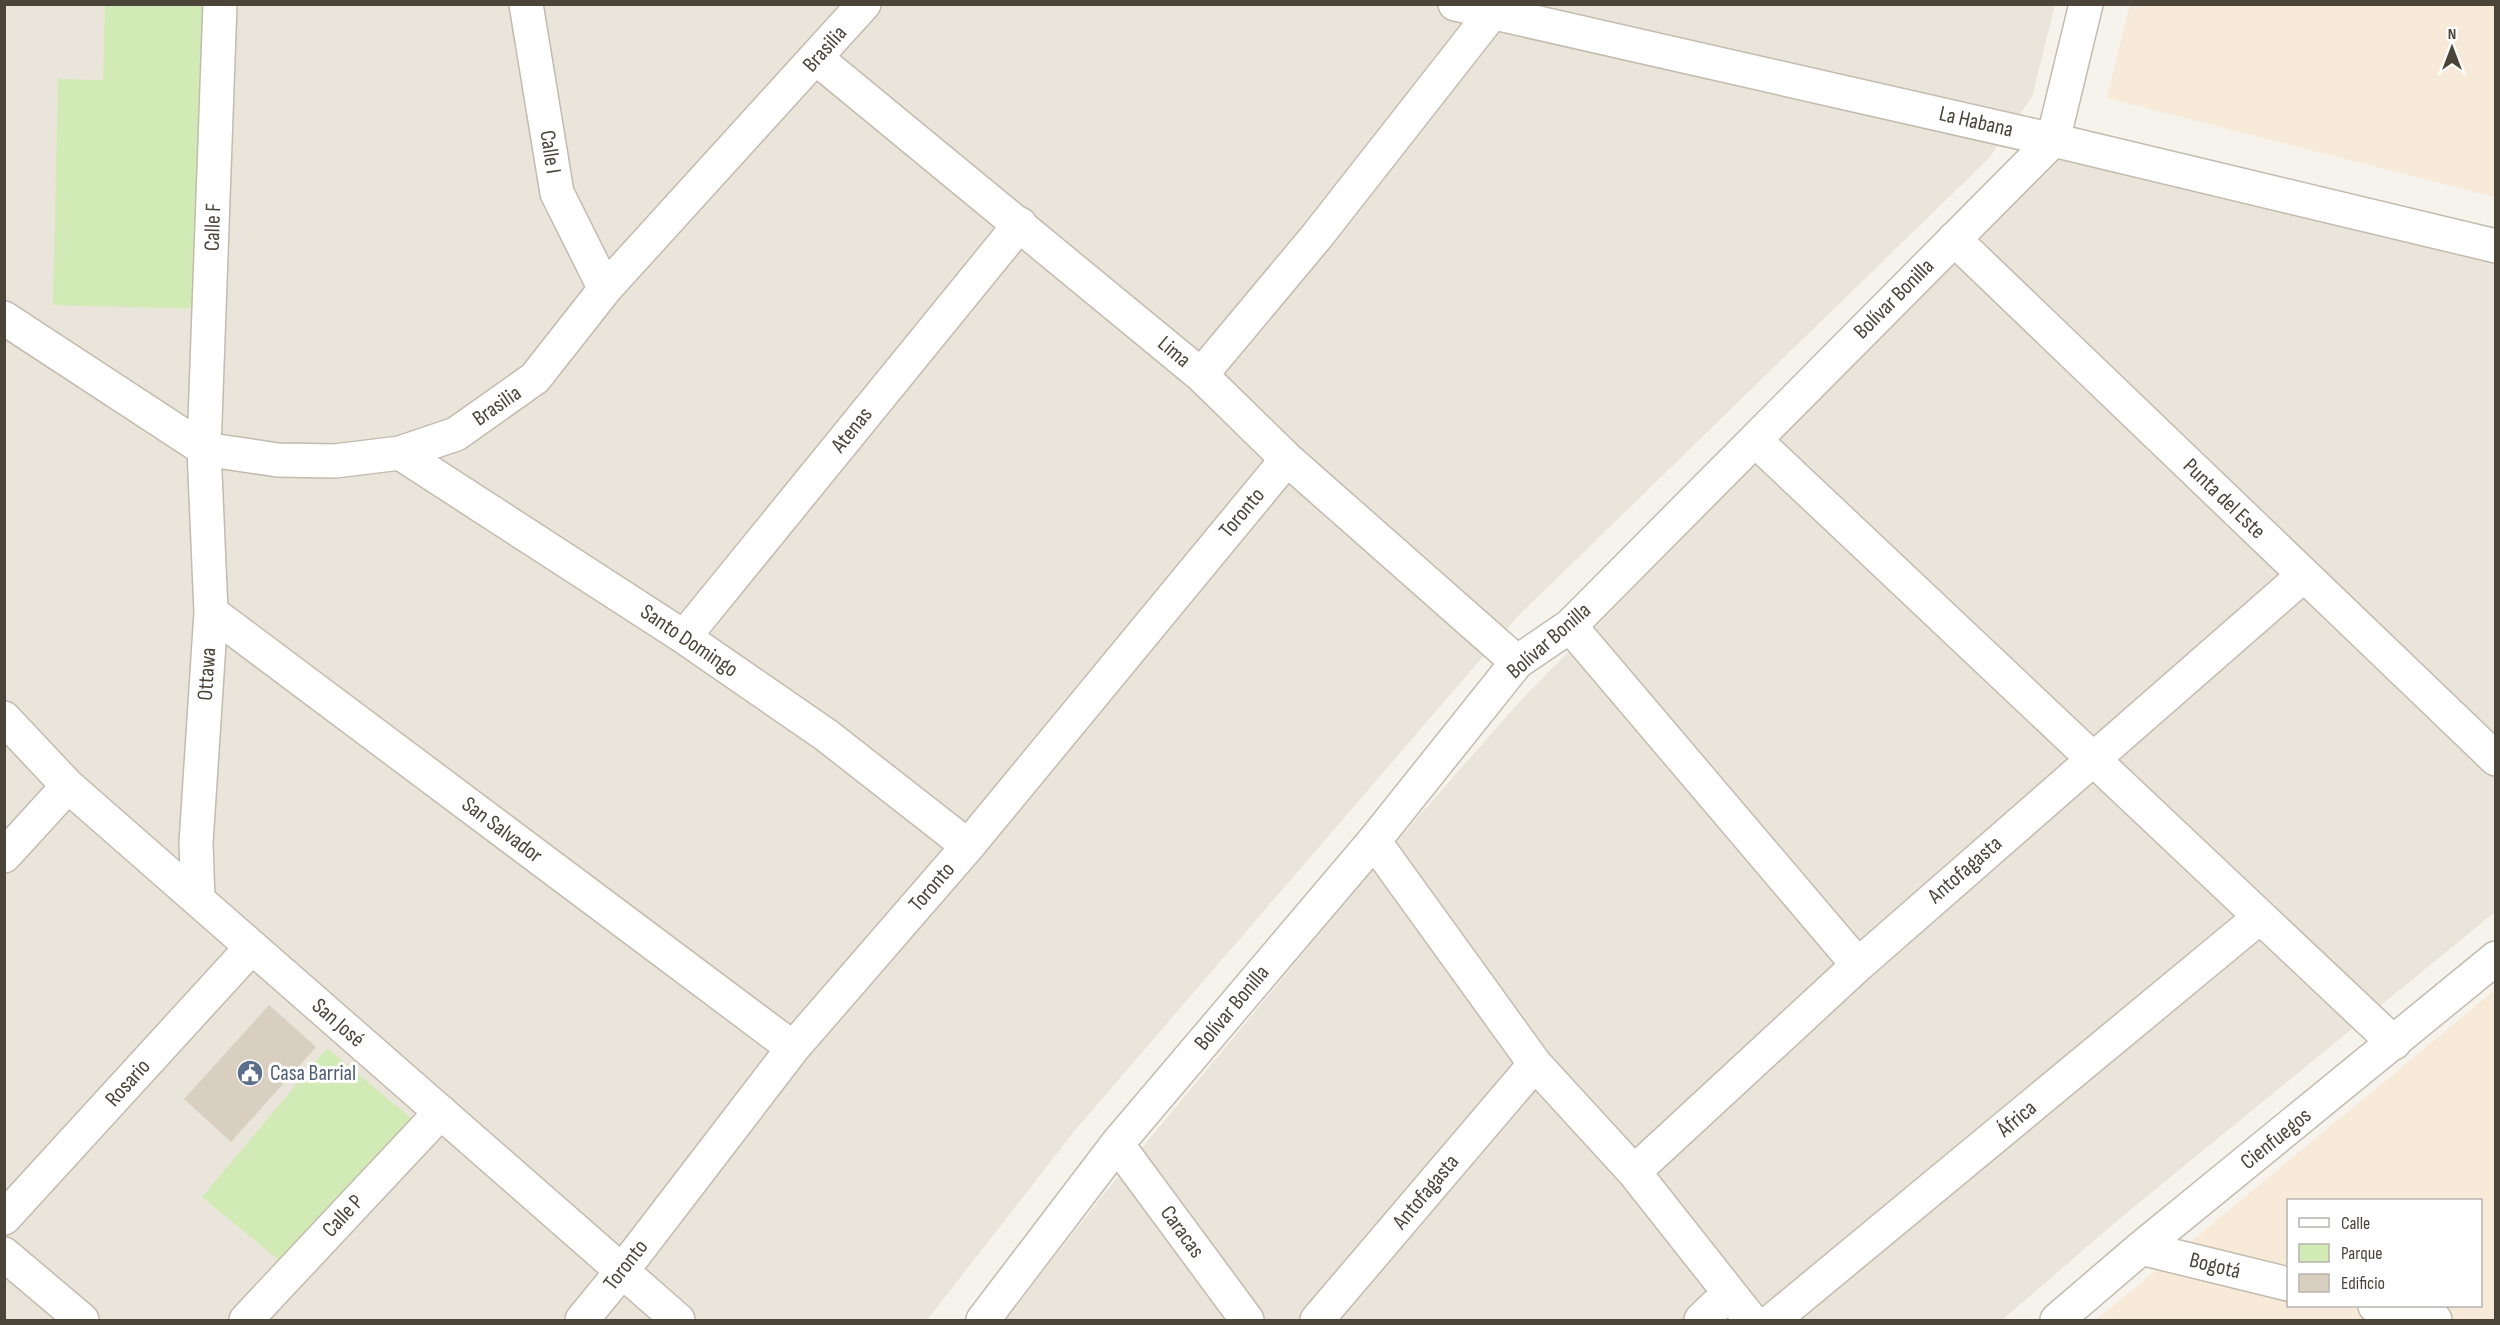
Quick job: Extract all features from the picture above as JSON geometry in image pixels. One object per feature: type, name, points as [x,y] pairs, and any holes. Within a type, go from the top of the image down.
[{"type":"street","name":"Calle F","points":[[204,449],[220,4]]},
{"type":"street","name":"Calle I","points":[[526,4],[557,193],[605,290]]},
{"type":"street","name":"Brasilia","points":[[4,318],[204,449],[278,460],[335,461],[399,453],[456,434],[535,378],[605,290],[864,4]]},
{"type":"street","name":"La Habana","points":[[1455,4],[2053,140],[2496,246]]},
{"type":"street","points":[[2053,140],[2085,4]]},
{"type":"street","points":[[1202,375],[1317,236],[1491,14]]},
{"type":"street","name":"Lima","points":[[816,58],[1202,375],[1287,459],[1517,662]]},
{"type":"street","name":"Bolívar Bonilla","points":[[983,1320],[1117,1144],[1374,841],[1517,662],[1570,626],[2053,140]]},
{"type":"street","name":"Atenas","points":[[684,637],[1020,224]]},
{"type":"street","name":"Punta del Este","points":[[1954,239],[2496,759]]},
{"type":"street","points":[[1755,440],[2394,1043]]},
{"type":"street","name":"Ottawa","points":[[198,899],[196,843],[211,612],[204,449]]},
{"type":"street","name":"Santo Domingo","points":[[399,453],[684,637],[826,735],[968,846]]},
{"type":"street","name":"Toronto","points":[[582,1320],[793,1048],[968,846],[1287,459]]},
{"type":"street","name":"Antofagasta","points":[[1634,1172],[1858,964],[2304,575]]},
{"type":"street","name":"San Salvador","points":[[211,612],[793,1048]]},
{"type":"street","points":[[1570,626],[1858,964]]},
{"type":"street","name":"San José","points":[[4,718],[68,786],[678,1320]]},
{"type":"street","points":[[4,856],[68,786]]},
{"type":"street","points":[[1374,841],[1535,1064],[1634,1172],[1751,1320]]},
{"type":"street","name":"África","points":[[1773,1320],[2260,917]]},
{"type":"street","name":"Rosario","points":[[4,1218],[252,947]]},
{"type":"street","name":"Cienfuegos","points":[[2057,1320],[2141,1248],[2496,958]]},
{"type":"street","name":"Antofagasta","points":[[1317,1320],[1535,1064]]},
{"type":"street","name":"Calle P","points":[[246,1320],[441,1112]]},
{"type":"street","name":"Caracas","points":[[1117,1144],[1247,1320]]},
{"type":"street","name":"Bogotá","points":[[2141,1248],[2287,1284]]},
{"type":"street","points":[[4,1254],[82,1320]]},
{"type":"street","points":[[1701,1320],[1729,1293]]},
{"type":"street","points":[[2383,1307],[2435,1320]]},
{"type":"shaded area","points":[[5,5],[2055,5],[2032,97],[1988,159],[1518,616],[1076,1129],[927,1320],[5,1320]]},
{"type":"shaded area","points":[[2130,5],[2495,5],[2495,197],[2107,98]]},
{"type":"shaded area","points":[[2061,154],[2495,258],[2495,912],[2118,1220],[2002,1320],[1005,1320],[1103,1195],[1388,851],[1522,699]]},
{"type":"shaded area","points":[[2495,990],[2495,1320],[2096,1320]]},
{"type":"green space","points":[[105,5],[211,5],[205,309],[53,305],[58,79],[103,80]]},
{"type":"green space","points":[[327,1048],[411,1118],[286,1266],[202,1197]]},
{"type":"building","name":"Casa Barrial","points":[[269,1005],[316,1047],[231,1142],[184,1099]]},
{"type":"place","name":"Casa Barrial","points":[[250,1073]]}]
